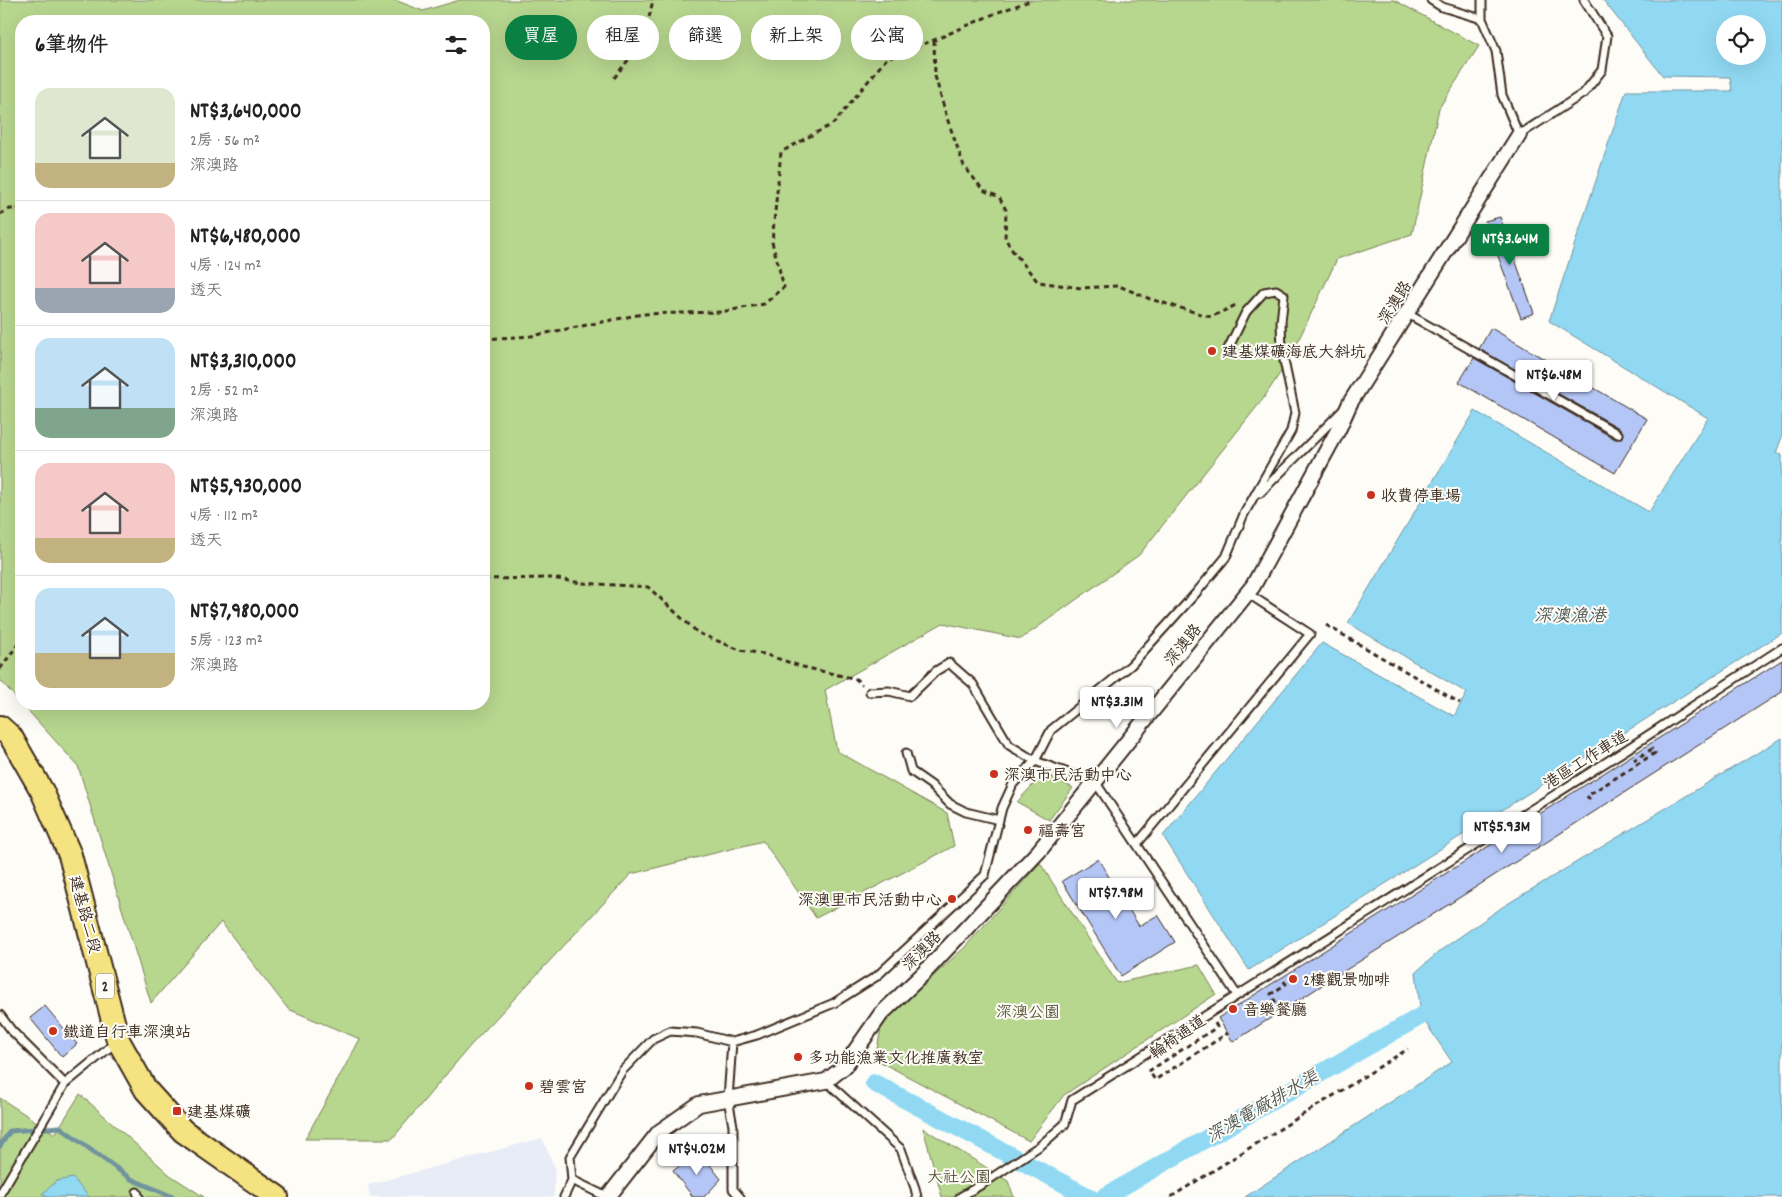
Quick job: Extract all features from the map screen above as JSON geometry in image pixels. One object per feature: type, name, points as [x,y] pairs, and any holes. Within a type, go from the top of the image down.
[{"type":"main road","name":"建基路二段","points":[[0,727],[11,737],[42,791],[70,855],[118,1040],[146,1090],[183,1131],[277,1197]]},
{"type":"street","name":"深澳路","points":[[608,1197],[659,1132],[699,1104],[826,1080],[844,1067],[881,1014],[922,975],[1039,851],[1253,586],[1329,447],[1350,404],[1519,136]]},
{"type":"lane","points":[[1431,0],[1442,7],[1482,20]]},
{"type":"lane","points":[[1482,0],[1482,20],[1496,51],[1502,95],[1519,136]]},
{"type":"lane","name":"深澳路","points":[[1519,136],[1584,93],[1602,70],[1607,36],[1584,0]]},
{"type":"lane","points":[[564,1197],[572,1180],[570,1157],[622,1070],[654,1039],[670,1031],[697,1033],[732,1042],[757,1035],[834,1003],[877,976],[985,875],[1002,808],[1014,784],[1035,761],[1051,730],[1131,665],[1226,557],[1244,514],[1291,431],[1295,414],[1282,351],[1281,322],[1284,295],[1276,290],[1264,292],[1246,312],[1227,351]]},
{"type":"lane","points":[[1408,314],[1618,434]]},
{"type":"lane","points":[[1253,500],[1350,404]]},
{"type":"lane","points":[[1138,844],[1310,634],[1247,593]]},
{"type":"lane","name":"港區工作車道","points":[[960,1197],[984,1184],[1041,1146],[1066,1124],[1072,1100],[1627,749],[1782,648]]},
{"type":"lane","points":[[870,692],[889,691],[910,696],[936,671],[949,663],[973,684],[1009,745],[1035,761],[1096,782],[1237,995]]},
{"type":"lane","points":[[906,753],[911,771],[931,785],[950,804],[966,812],[999,820]]},
{"type":"lane","points":[[0,1015],[12,1031],[65,1084]]},
{"type":"lane","points":[[0,1194],[65,1084],[118,1040]]},
{"type":"lane","points":[[732,1042],[728,1099],[733,1126],[733,1189],[740,1197]]},
{"type":"lane","points":[[826,1080],[901,1149],[916,1188],[917,1197]]},
{"type":"lane","points":[[572,1180],[608,1197]]},
{"type":"path","points":[[614,78],[644,40],[653,0]]},
{"type":"path","points":[[490,339],[531,336],[642,314],[722,312],[764,304],[784,287],[772,242],[781,152],[834,123],[887,58],[934,40],[996,12],[1032,0]]},
{"type":"path","points":[[934,40],[935,76],[964,166],[983,190],[999,197],[1006,210],[1005,238],[1012,250],[1038,282],[1081,288],[1119,286],[1150,299],[1211,318],[1237,305]]},
{"type":"path","points":[[0,214],[10,209],[15,209]]},
{"type":"path","points":[[490,579],[551,578],[582,583],[648,588],[698,633],[740,650],[764,654],[856,679],[870,692]]},
{"type":"path","points":[[1326,625],[1460,703]]},
{"type":"path","points":[[0,669],[15,648]]},
{"type":"path","points":[[1590,800],[1587,796],[1655,753],[1652,749],[1635,760]]},
{"type":"path","points":[[1271,994],[1276,1003]]},
{"type":"path","name":"輪椅通道","points":[[1209,1014],[1217,1027],[1149,1071],[1155,1080],[1228,1033]]},
{"type":"path","points":[[1171,1197],[1408,1049]]},
{"type":"shaded area","points":[[542,1138],[555,1168],[554,1197],[370,1197],[368,1185]]},
{"type":"green space","points":[[0,0],[395,0],[423,11],[460,0],[1394,0],[1479,46],[1439,108],[1412,234],[1337,259],[1290,358],[1263,399],[1139,555],[1021,639],[943,623],[825,690],[837,751],[947,813],[954,846],[816,918],[763,841],[631,874],[470,1046],[392,1139],[305,1139],[360,1039],[288,1009],[221,922],[151,1003],[78,766],[27,710],[490,710],[490,15],[15,15],[15,696],[0,680]]},
{"type":"green space","points":[[1044,773],[1073,788],[1049,820],[1017,802]]},
{"type":"green space","name":"深澳公園","points":[[1040,863],[1117,983],[1199,965],[1216,994],[1064,1095],[1029,1141],[875,1059],[882,1023],[964,948]]},
{"type":"green space","points":[[80,1094],[170,1175],[204,1197],[0,1197],[0,1098],[55,1134]]},
{"type":"green space","name":"大社公園","points":[[923,1128],[1008,1181],[1014,1197],[942,1197]]},
{"type":"water","name":"深澳漁港","points":[[1603,0],[1782,0],[1782,437],[1776,453],[1782,455],[1782,633],[1249,970],[1163,836],[1322,643],[1454,716],[1467,693],[1348,623],[1475,411],[1649,512],[1708,418],[1549,321],[1626,91],[1732,91],[1730,77],[1663,76]]},
{"type":"water","points":[[1782,738],[1782,1197],[1245,1197],[1452,1062],[1421,1016],[1416,972],[1441,950],[1504,906]]},
{"type":"water","points":[[73,1178],[89,1197],[48,1197],[42,1194],[57,1181]]},
{"type":"building","points":[[1500,217],[1534,313],[1521,318],[1485,221]]},
{"type":"building","points":[[1491,328],[1647,419],[1615,473],[1459,382],[1474,358],[1615,439],[1622,437],[1621,429],[1479,349]]},
{"type":"building","points":[[1782,660],[1782,692],[1233,1042],[1218,1018]]},
{"type":"building","points":[[1098,859],[1139,926],[1158,915],[1175,942],[1121,976],[1062,881]]},
{"type":"building","name":"鐵道自行車深澳站","points":[[45,1006],[77,1044],[62,1057],[30,1018]]},
{"type":"building","points":[[699,1151],[721,1179],[704,1197],[693,1197],[673,1171]]},
{"type":"waterway","name":"深澳電廠排水渠","points":[[1104,1197],[1421,1016]]},
{"type":"waterway","name":"深澳電廠排水渠","points":[[874,1083],[1089,1197]]},
{"type":"waterway","name":"深澳電廠排水渠","points":[[0,1146],[10,1131],[60,1127],[131,1179],[173,1197]]},
{"type":"place","name":"建基煤礦海底大斜坑","points":[[1212,351]]},
{"type":"place","name":"收費停車場","points":[[1371,495]]},
{"type":"place","name":"深澳市民活動中心","points":[[994,774]]},
{"type":"place","name":"福壽宮","points":[[1028,830]]},
{"type":"place","name":"深澳里市民活動中心","points":[[952,899]]},
{"type":"place","name":"2樓觀景咖啡","points":[[1293,979]]},
{"type":"place","name":"音樂餐廳","points":[[1233,1009]]},
{"type":"place","name":"鐵道自行車深澳站","points":[[53,1031]]},
{"type":"place","name":"多功能漁業文化推廣教室","points":[[798,1057]]},
{"type":"place","name":"碧雲宮","points":[[529,1086]]},
{"type":"place","name":"建基煤礦","points":[[177,1111]]}]
